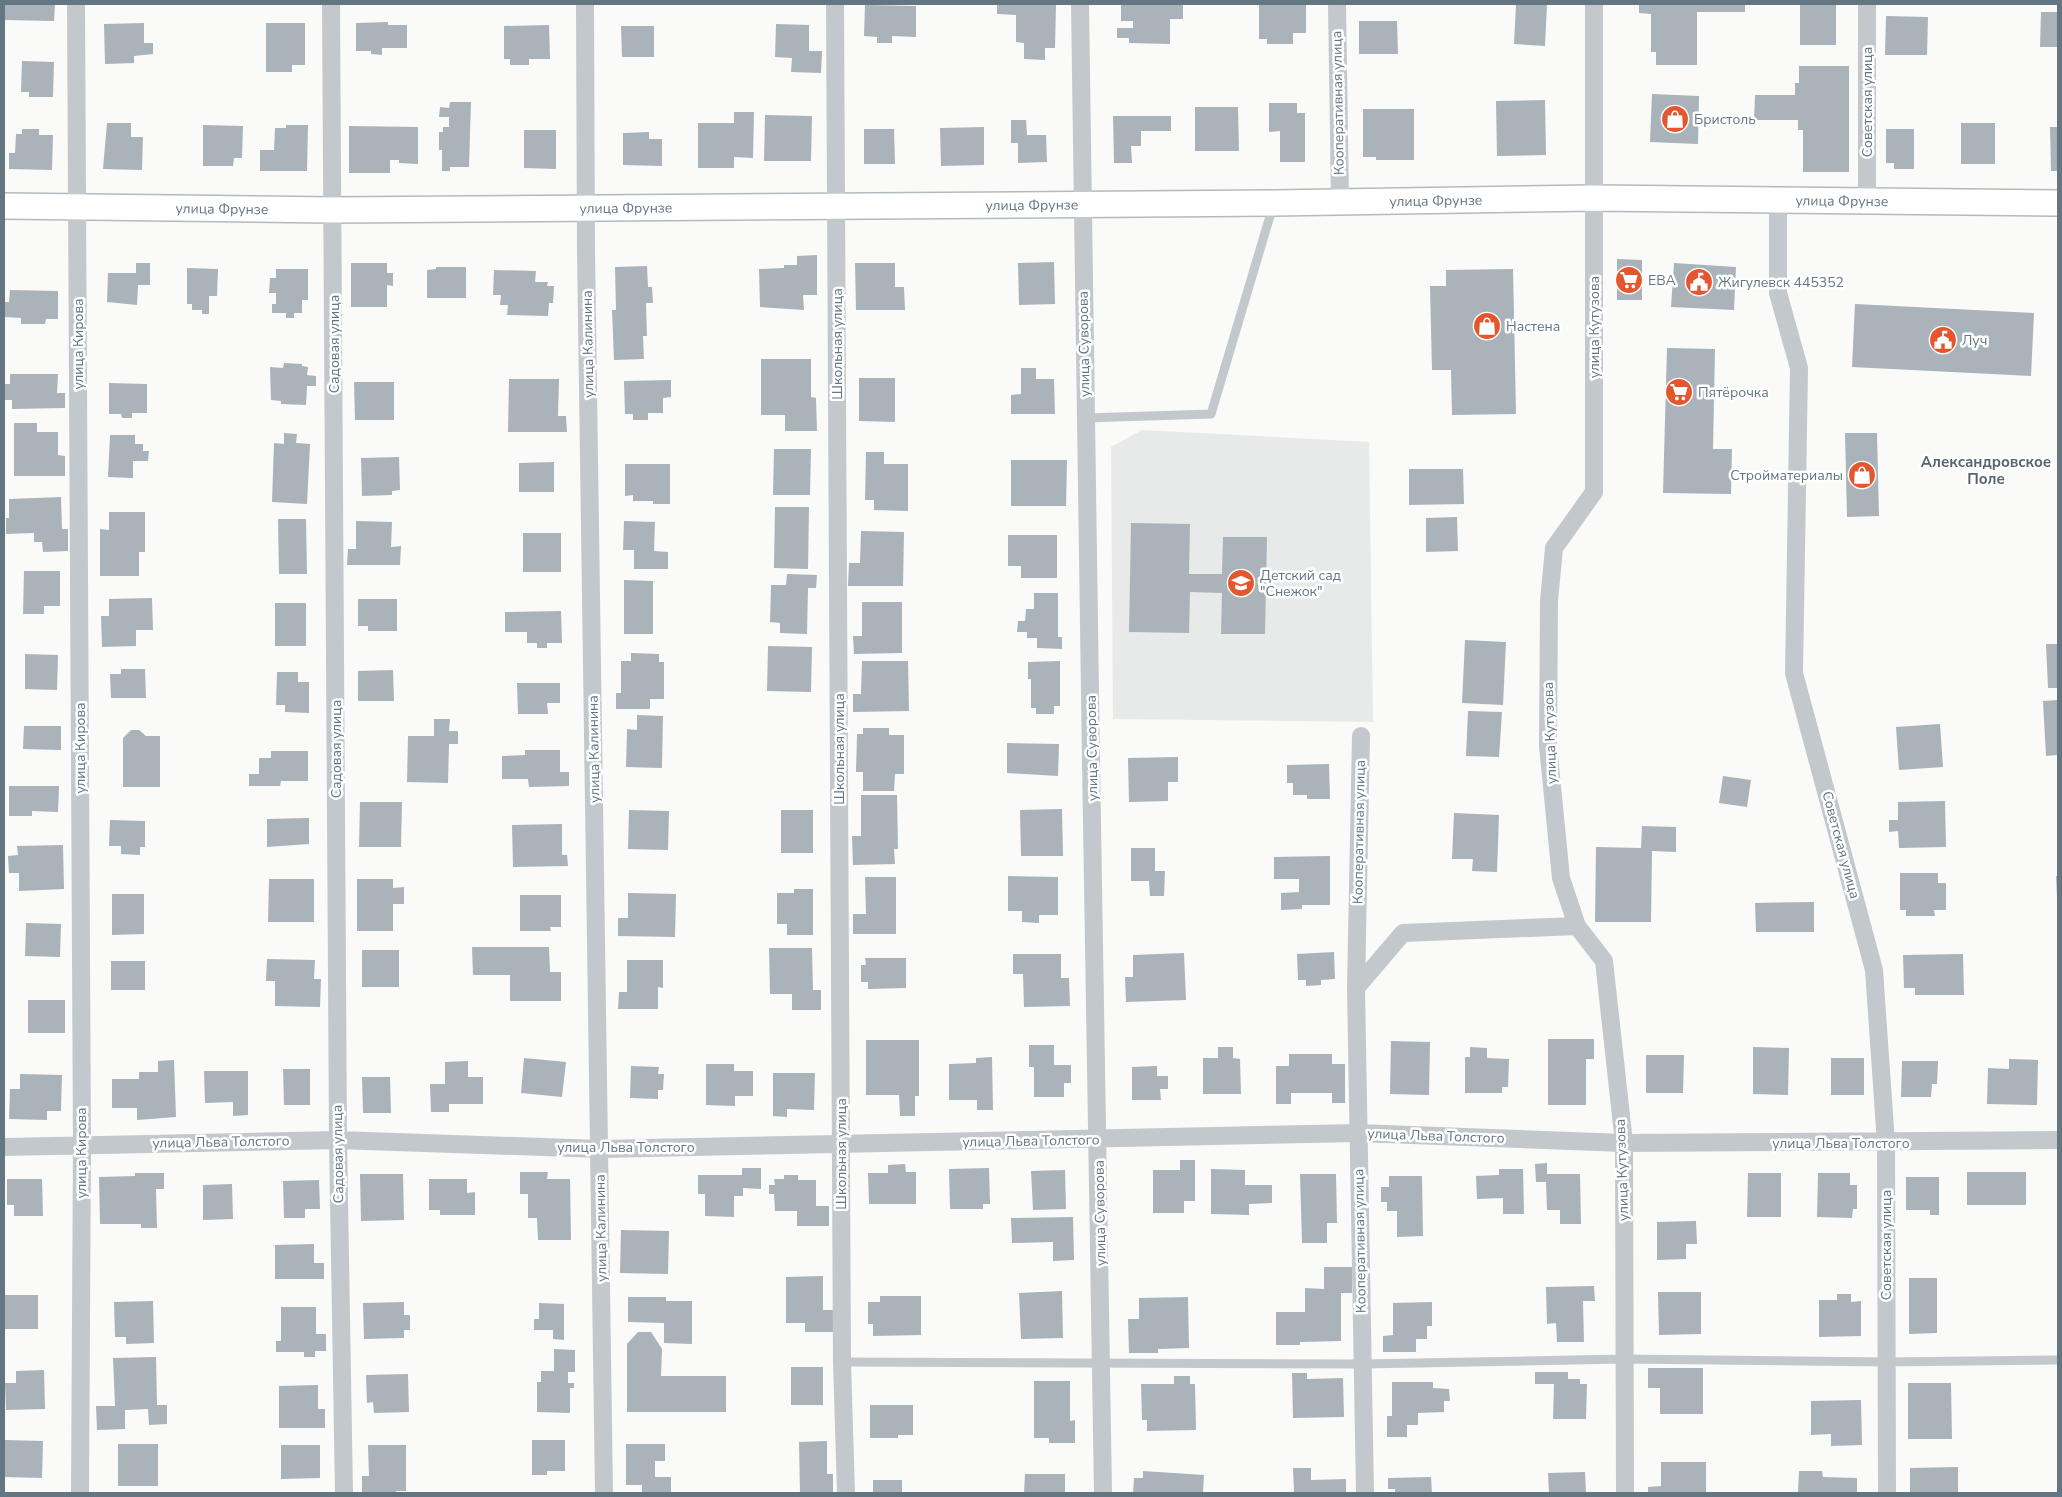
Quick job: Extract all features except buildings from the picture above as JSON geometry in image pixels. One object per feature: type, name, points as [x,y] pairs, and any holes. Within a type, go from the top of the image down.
[{"type":"street","name":"улица Кирова","points":[[76,4],[82,1145],[80,1493]]},
{"type":"street","name":"Садовая улица","points":[[331,4],[338,1140],[344,1493]]},
{"type":"street","name":"улица Калинина","points":[[585,4],[586,207],[604,1493]]},
{"type":"street","name":"Школьная улица","points":[[835,4],[842,1362],[846,1493]]},
{"type":"street","name":"улица Суворова","points":[[1080,4],[1081,203],[1099,1139],[1103,1493]]},
{"type":"street","name":"Кооперативная улица","points":[[1337,4],[1340,202]]},
{"type":"street","name":"улица Кутузова","points":[[1594,4],[1594,492],[1554,548],[1549,601],[1548,746],[1561,878],[1577,926],[1604,962],[1624,1143],[1625,1493]]},
{"type":"street","name":"Советская улица","points":[[1867,4],[1867,200]]},
{"type":"street","name":"улица Фрунзе","points":[[4,206],[333,210],[1274,203],[1594,198],[2058,203]]},
{"type":"street","name":"Советская улица","points":[[1778,201],[1778,293],[1799,368],[1794,673],[1874,970],[1886,1143],[1887,1493]]},
{"type":"street","name":"Кооперативная улица","points":[[1361,736],[1356,988],[1365,1493]]},
{"type":"street","points":[[1356,988],[1403,933],[1577,926]]},
{"type":"street","name":"улица Льва Толстого","points":[[4,1147],[338,1140],[600,1149],[1358,1134],[1624,1143],[1886,1143],[2058,1140]]},
{"type":"lane","points":[[1086,418],[1211,414],[1274,203]]},
{"type":"lane","points":[[842,1362],[1362,1364],[1624,1359],[1886,1362],[2058,1360]]},
{"type":"shaded area","name":"Детский сад \"Снежок\"","points":[[1142,430],[1369,442],[1373,722],[1113,719],[1111,447]]},
{"type":"place","name":"Бристоль","points":[[1675,119]]},
{"type":"place","name":"ЕВА","points":[[1629,280]]},
{"type":"place","name":"Жигулевск 445352","points":[[1699,282]]},
{"type":"place","name":"Настена","points":[[1487,326]]},
{"type":"place","name":"Луч","points":[[1943,340]]},
{"type":"place","name":"Пятёрочка","points":[[1679,392]]},
{"type":"place","name":"Стройматериалы","points":[[1862,475]]},
{"type":"place","name":"Детский сад \"Снежок\"","points":[[1241,583]]},
{"type":"district","name":"Александровское Поле","points":[[1986,470]]}]
